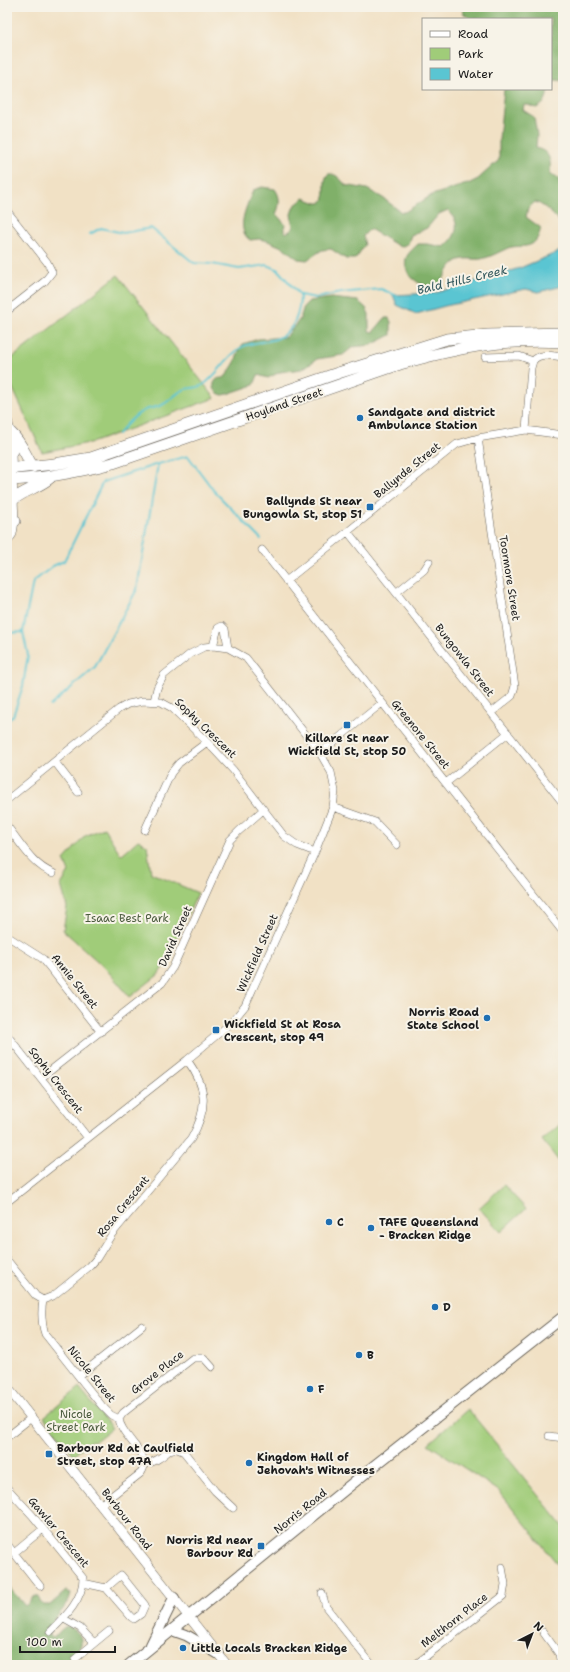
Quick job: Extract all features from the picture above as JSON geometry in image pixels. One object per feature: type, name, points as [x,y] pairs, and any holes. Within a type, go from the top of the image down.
[{"type":"main road","name":"Hoyland Street","points":[[10,474],[33,467],[91,458],[345,370],[447,339],[488,334],[563,333]]},
{"type":"main road","name":"Hoyland Street","points":[[10,474],[51,476],[113,463],[400,364],[443,352],[476,345],[504,342],[563,342]]},
{"type":"main road","points":[[11,433],[20,442],[33,467]]},
{"type":"main road","points":[[14,499],[21,494],[45,483],[51,476]]},
{"type":"main road","points":[[7,509],[15,521]]},
{"type":"main road","name":"Norris Road","points":[[129,1665],[358,1478],[563,1317]]},
{"type":"main road","points":[[149,1648],[174,1598]]},
{"type":"main road","points":[[172,1630],[186,1635],[219,1654]]},
{"type":"street","points":[[7,211],[47,262],[52,272],[45,281],[7,311]]},
{"type":"street","points":[[485,357],[519,356],[533,360]]},
{"type":"street","points":[[526,430],[533,360],[540,356],[563,357]]},
{"type":"street","points":[[7,418],[11,433],[9,453],[15,521],[13,534],[7,544]]},
{"type":"street","name":"Ballynde Street","points":[[286,581],[457,444],[478,438],[526,430],[563,435]]},
{"type":"street","name":"Toormore Street","points":[[478,438],[515,686],[512,696],[492,712]]},
{"type":"street","name":"Bungowla Street","points":[[348,532],[563,803]]},
{"type":"street","name":"Greenore Street","points":[[262,550],[563,932]]},
{"type":"street","points":[[397,592],[424,570],[429,562]]},
{"type":"street","points":[[212,646],[218,628],[222,626],[225,629],[228,648]]},
{"type":"street","name":"Wickfield Street","points":[[7,1202],[223,1031],[245,1006],[315,852],[333,807],[335,791],[331,772],[320,752],[246,658],[228,648],[212,646],[204,647],[190,654],[164,675],[157,688],[154,701]]},
{"type":"street","name":"Sophy Crescent","points":[[7,800],[119,709],[128,704],[138,702],[161,702],[172,708],[233,770],[284,836],[297,845],[315,852]]},
{"type":"street","points":[[320,752],[382,703]]},
{"type":"street","points":[[446,783],[508,733]]},
{"type":"street","points":[[145,830],[171,772],[179,763],[207,742]]},
{"type":"street","points":[[55,762],[78,792]]},
{"type":"street","points":[[333,807],[375,822],[397,845]]},
{"type":"street","name":"David Street","points":[[41,1078],[101,1032],[169,976],[230,840],[238,831],[263,810]]},
{"type":"street","points":[[7,826],[35,861],[45,870],[53,873]]},
{"type":"street","name":"Annie Street","points":[[7,936],[43,958],[101,1032]]},
{"type":"street","name":"Sophy Crescent","points":[[7,1035],[88,1138]]},
{"type":"street","name":"Rosa Crescent","points":[[43,1300],[53,1296],[94,1262],[112,1234],[191,1139],[197,1129],[204,1104],[200,1079],[187,1060]]},
{"type":"street","points":[[7,1260],[36,1296],[43,1300]]},
{"type":"street","name":"Nicole Street","points":[[43,1300],[41,1311],[45,1334],[102,1406],[118,1419],[121,1430],[144,1458],[145,1464]]},
{"type":"street","points":[[79,1376],[142,1326]]},
{"type":"street","name":"Grove Place","points":[[118,1419],[123,1413],[193,1358],[204,1358],[212,1367]]},
{"type":"street","name":"Barbour Road","points":[[7,1387],[227,1665]]},
{"type":"street","points":[[7,1437],[31,1418]]},
{"type":"street","points":[[549,1436],[563,1438]]},
{"type":"street","points":[[100,1505],[141,1473],[145,1464],[158,1460],[173,1448],[178,1448],[184,1452],[215,1491],[234,1508]]},
{"type":"street","name":"Gawler Crescent","points":[[7,1488],[83,1578],[83,1588],[78,1599],[64,1619],[50,1632]]},
{"type":"street","points":[[14,1553],[43,1529]]},
{"type":"street","points":[[7,1544],[40,1586]]},
{"type":"street","name":"Melthorn Place","points":[[415,1665],[503,1596],[505,1584],[502,1567]]},
{"type":"street","points":[[83,1583],[106,1588],[134,1619],[141,1614],[145,1605],[121,1575],[106,1588]]},
{"type":"street","points":[[322,1593],[326,1607],[372,1665]]},
{"type":"street","points":[[64,1619],[80,1628],[94,1643]]},
{"type":"street","points":[[75,1659],[109,1631]]},
{"type":"street","points":[[543,1632],[560,1654],[561,1665]]},
{"type":"green space","points":[[462,7],[563,7],[563,81],[552,81],[552,18],[470,18],[463,13]]},
{"type":"green space","points":[[504,90],[548,90],[546,98],[542,105],[536,108],[524,105],[523,110],[534,117],[537,135],[536,148],[545,152],[549,158],[550,175],[558,178],[563,191],[563,224],[546,209],[535,202],[528,208],[526,217],[541,228],[537,239],[532,244],[508,248],[492,256],[481,259],[466,259],[457,261],[449,268],[441,284],[432,287],[416,281],[408,272],[405,262],[408,254],[418,244],[444,247],[449,243],[455,234],[456,225],[455,220],[448,210],[439,214],[427,228],[411,235],[408,244],[400,247],[370,229],[363,236],[365,245],[355,259],[346,259],[331,249],[322,250],[307,260],[298,259],[284,248],[268,241],[259,239],[250,240],[245,235],[243,230],[244,216],[253,190],[262,187],[275,189],[279,202],[276,214],[285,224],[284,229],[286,233],[293,228],[291,214],[294,206],[304,198],[321,203],[324,196],[325,181],[328,174],[336,175],[345,185],[367,189],[383,198],[401,212],[405,212],[432,195],[478,179],[499,160],[499,139]]},
{"type":"green space","points":[[118,275],[215,398],[94,442],[42,452],[7,376],[7,362]]},
{"type":"green space","points":[[331,298],[358,301],[366,308],[369,314],[369,331],[373,332],[385,318],[389,318],[391,322],[391,335],[371,345],[353,347],[343,355],[317,359],[302,369],[280,372],[268,378],[258,375],[254,385],[224,395],[219,394],[215,390],[214,383],[217,379],[224,378],[227,375],[243,344],[258,339],[286,337],[300,319],[304,306],[309,301]]},
{"type":"green space","name":"Isaac Best Park","points":[[104,828],[121,855],[138,840],[147,845],[151,873],[198,893],[162,969],[158,975],[130,997],[106,969],[63,930],[67,907],[61,885],[69,872],[64,860],[85,836]]},
{"type":"green space","points":[[563,1122],[563,1162],[561,1164],[542,1140]]},
{"type":"green space","points":[[504,1185],[526,1209],[501,1232],[479,1208]]},
{"type":"green space","name":"Nicole Street Park","points":[[79,1388],[112,1428],[94,1442],[92,1440],[74,1455],[44,1417]]},
{"type":"green space","points":[[468,1409],[563,1526],[563,1571],[499,1491],[428,1444]]},
{"type":"green space","points":[[7,1585],[25,1606],[33,1597],[39,1597],[40,1602],[44,1605],[50,1605],[66,1591],[71,1593],[64,1608],[48,1628],[50,1636],[53,1638],[66,1627],[75,1630],[79,1634],[81,1644],[71,1661],[74,1665],[7,1665]]},
{"type":"water","points":[[563,250],[563,286],[538,292],[526,289],[445,306],[416,314],[397,305],[393,295],[435,293],[520,268]]},
{"type":"waterway","points":[[90,234],[101,228],[123,233],[151,228],[194,263],[212,264],[239,269],[267,265],[277,269],[300,295]]},
{"type":"waterway","name":"Bald Hills Creek","points":[[118,434],[139,413],[147,409],[158,407],[183,390],[198,387],[209,381],[231,355],[242,347],[274,340],[284,335],[289,331],[298,314],[300,295],[316,298],[340,293],[381,289],[395,295]]},
{"type":"waterway","name":"Bald Hills Creek","points":[[7,721],[13,716],[23,686],[28,655],[23,632],[33,582],[53,566],[64,561],[103,482],[188,456],[214,491],[261,539]]},
{"type":"waterway","points":[[50,706],[95,667],[137,589],[158,464]]},
{"type":"waterway","points":[[7,633],[23,632]]},
{"type":"place","name":"Sandgate and district Ambulance Station","points":[[360,418]]},
{"type":"place","name":"Ballynde St near Bungowla St, stop 51","points":[[370,507]]},
{"type":"place","name":"Killare St near Wickfield St, stop 50","points":[[347,725]]},
{"type":"place","name":"Norris Road State School","points":[[487,1018]]},
{"type":"place","name":"Wickfield St at Rosa Crescent, stop 49","points":[[216,1030]]},
{"type":"place","name":"C","points":[[329,1222]]},
{"type":"place","name":"TAFE Queensland - Bracken Ridge","points":[[371,1228]]},
{"type":"place","name":"D","points":[[435,1307]]},
{"type":"place","name":"B","points":[[359,1355]]},
{"type":"place","name":"F","points":[[310,1389]]},
{"type":"place","name":"Barbour Rd at Caulfield Street, stop 47A","points":[[49,1454]]},
{"type":"place","name":"Kingdom Hall of Jehovah's Witnesses","points":[[249,1463]]},
{"type":"place","name":"Norris Rd near Barbour Rd","points":[[261,1546]]},
{"type":"place","name":"Little Locals Bracken Ridge","points":[[183,1648]]}]
